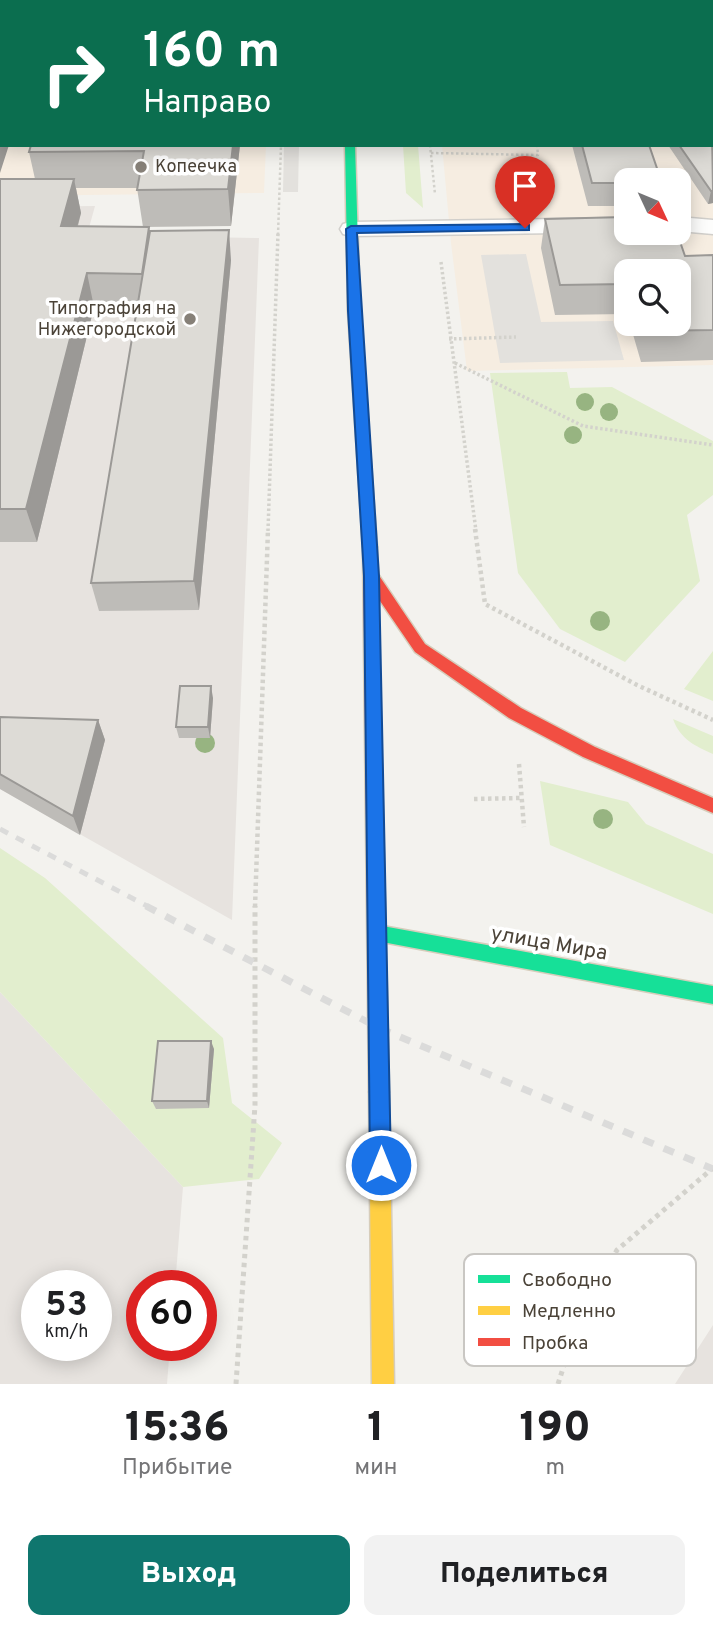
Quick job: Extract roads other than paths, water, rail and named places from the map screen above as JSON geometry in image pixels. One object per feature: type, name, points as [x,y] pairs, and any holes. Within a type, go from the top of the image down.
[{"type":"main road","points":[[350,147],[354,311],[372,576],[383,1384]]},
{"type":"main road","points":[[372,576],[421,648],[515,713],[589,752],[713,806]]},
{"type":"main road","name":"улица Мира","points":[[377,933],[713,995]]},
{"type":"lane","points":[[351,229],[614,225]]},
{"type":"lane","points":[[691,225],[713,227]]},
{"type":"railway","points":[[0,829],[149,907]]},
{"type":"railway","points":[[146,906],[379,1028],[713,1169]]},
{"type":"place","name":"Копеечка","points":[[141,167]]},
{"type":"place","name":"Типография на Нижегородской","points":[[190,319]]}]
